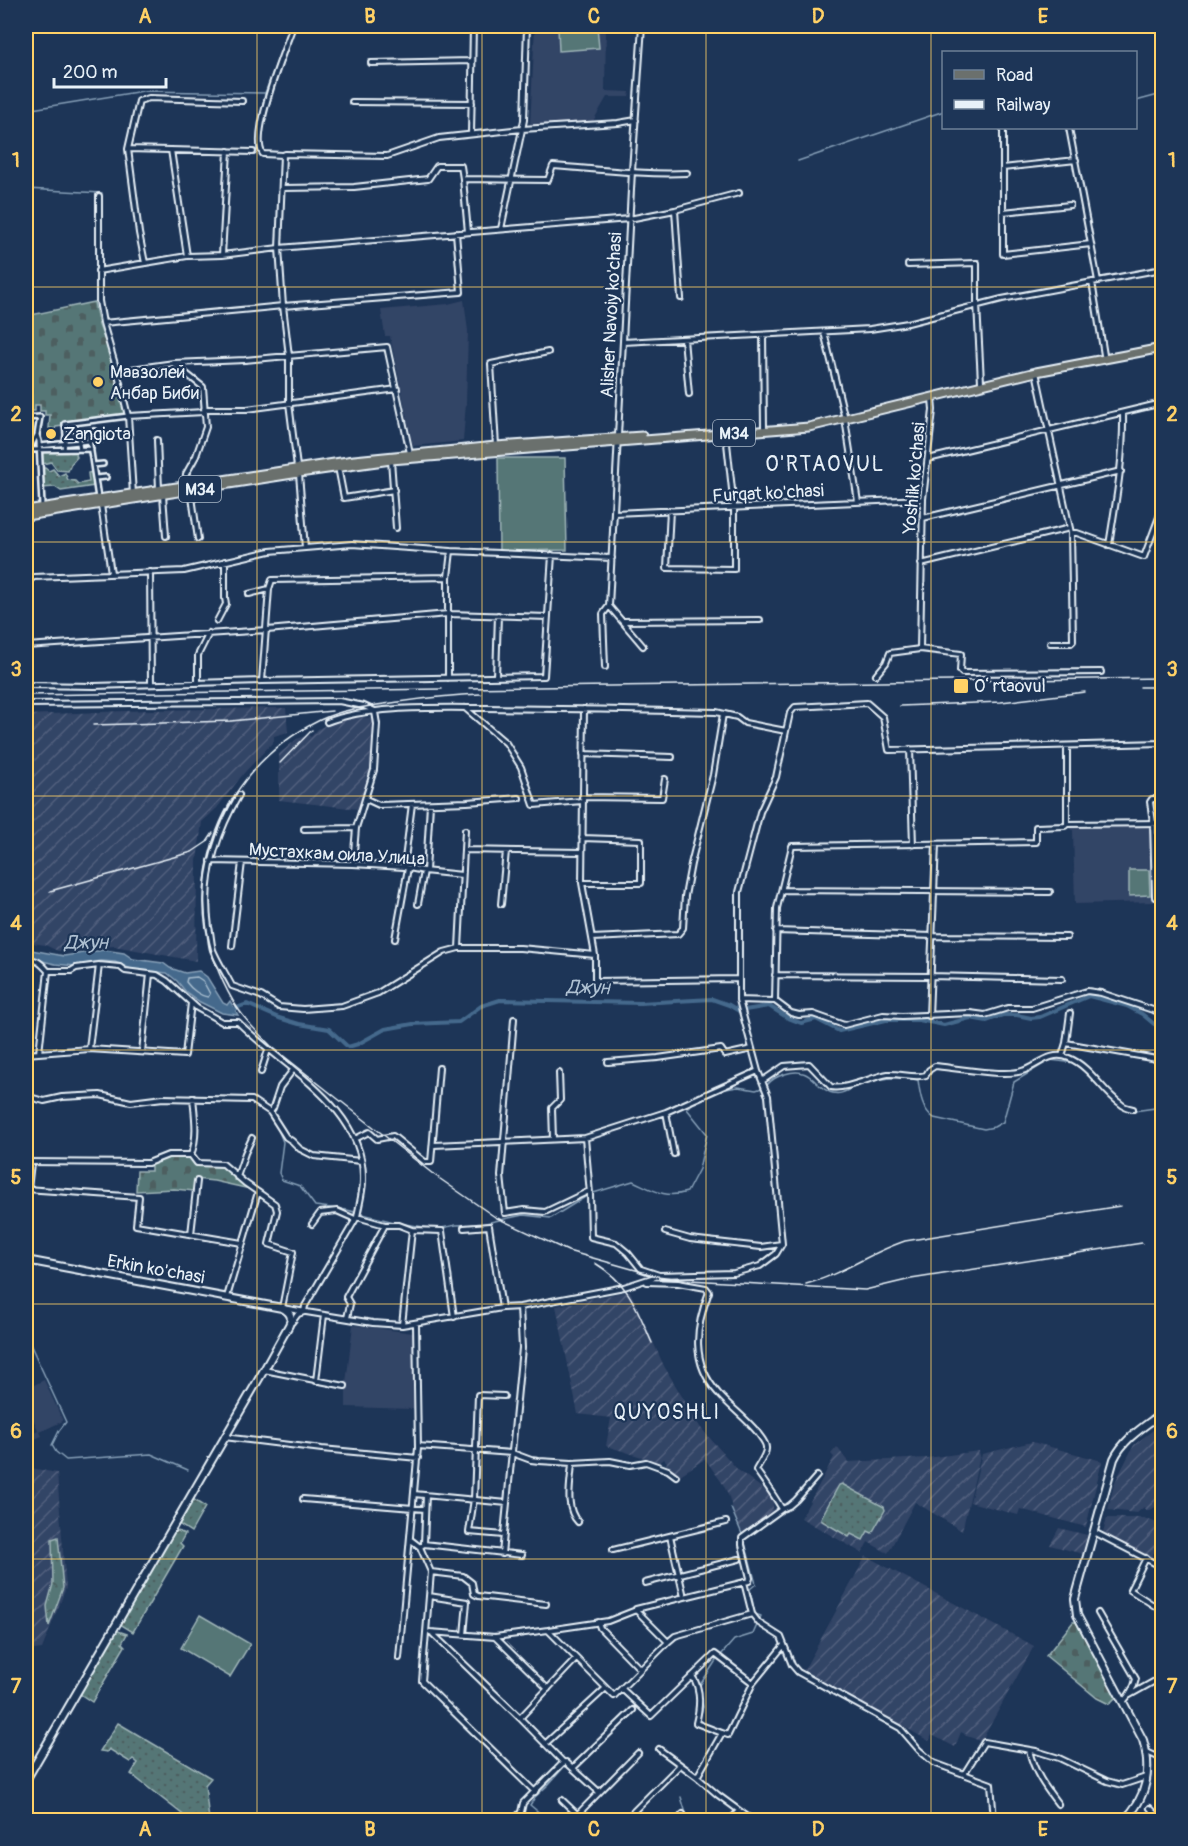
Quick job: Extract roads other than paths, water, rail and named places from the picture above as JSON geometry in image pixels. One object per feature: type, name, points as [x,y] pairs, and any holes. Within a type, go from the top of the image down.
[{"type":"main road","name":"M34","points":[[932,396],[1051,365],[1162,346]]},
{"type":"main road","name":"M34","points":[[26,510],[188,488],[410,453],[796,428],[1036,372],[1162,346]]},
{"type":"main road","name":"M34","points":[[298,470],[807,423],[844,417]]},
{"type":"main road","name":"M34","points":[[26,516],[100,501]]},
{"type":"main road","name":"Erkin ko'chasi","points":[[26,1260],[282,1308]]},
{"type":"main road","points":[[26,1780],[289,1325],[291,1316],[282,1308]]},
{"type":"main road","points":[[1124,1821],[1140,1802],[1145,1789],[1147,1752],[1126,1699],[1075,1608],[1077,1588],[1112,1465],[1118,1452],[1128,1440],[1162,1413]]},
{"type":"street","points":[[293,26],[265,103],[259,147],[263,153],[387,156],[439,138],[636,120]]},
{"type":"street","points":[[471,134],[473,26]]},
{"type":"street","points":[[501,230],[524,120],[527,26]]},
{"type":"street","name":"Alisher Navoiy ko'chasi","points":[[605,667],[603,614],[609,606],[629,219],[642,26]]},
{"type":"street","points":[[371,63],[472,61]]},
{"type":"street","points":[[145,263],[128,149],[139,101],[141,99],[242,101]]},
{"type":"street","points":[[352,102],[472,103]]},
{"type":"street","points":[[1003,129],[1003,254],[1091,244]]},
{"type":"street","points":[[1069,129],[1098,281]]},
{"type":"street","points":[[128,149],[252,152]]},
{"type":"street","points":[[171,150],[187,256]]},
{"type":"street","points":[[222,255],[228,151]]},
{"type":"street","points":[[283,155],[279,248],[289,356],[289,403],[305,548]]},
{"type":"street","points":[[1003,168],[1076,160]]},
{"type":"street","points":[[282,188],[354,186],[428,179],[437,165],[461,166],[468,232]]},
{"type":"street","points":[[463,179],[548,180],[553,166],[651,174],[687,173]]},
{"type":"street","points":[[98,271],[187,256],[222,255],[279,248],[629,219],[675,210],[739,193]]},
{"type":"street","points":[[99,196],[99,300],[128,416],[134,496]]},
{"type":"street","points":[[1003,212],[1070,205]]},
{"type":"street","points":[[675,210],[681,298]]},
{"type":"street","points":[[103,323],[461,292],[456,233]]},
{"type":"street","points":[[908,265],[977,263],[981,382]]},
{"type":"street","points":[[623,342],[870,329],[908,323],[977,304],[1162,269]]},
{"type":"street","points":[[1092,282],[1104,355]]},
{"type":"street","points":[[824,333],[844,417],[858,502]]},
{"type":"street","points":[[764,335],[764,427]]},
{"type":"street","points":[[684,339],[689,394]]},
{"type":"street","points":[[117,370],[174,363],[245,360],[387,347],[410,453]]},
{"type":"street","points":[[496,446],[491,364],[548,352]]},
{"type":"street","points":[[174,363],[203,387],[206,427],[196,456],[186,474],[198,539]]},
{"type":"street","points":[[1036,372],[1071,530],[1073,640],[1071,643],[1050,643]]},
{"type":"street","points":[[64,450],[65,424],[128,416],[248,409],[397,389]]},
{"type":"street","name":"Yoshlik ko'chasi","points":[[920,649],[923,499],[933,410],[932,396]]},
{"type":"street","points":[[928,459],[1162,403]]},
{"type":"street","points":[[1109,545],[1124,439],[1123,413]]},
{"type":"street","points":[[26,418],[40,417],[37,435],[27,449]]},
{"type":"street","points":[[66,435],[94,431]]},
{"type":"street","points":[[88,432],[111,573]]},
{"type":"street","points":[[76,433],[80,449]]},
{"type":"street","points":[[670,510],[667,568],[734,569],[734,508],[726,434]]},
{"type":"street","points":[[37,435],[42,508]]},
{"type":"street","points":[[27,449],[100,440]]},
{"type":"street","points":[[157,440],[166,536]]},
{"type":"street","points":[[26,441],[34,441],[39,446],[64,450],[91,449]]},
{"type":"street","points":[[34,441],[39,446]]},
{"type":"street","points":[[391,460],[396,528]]},
{"type":"street","points":[[93,465],[103,464]]},
{"type":"street","points":[[338,467],[344,498],[394,490]]},
{"type":"street","points":[[923,518],[1120,471]]},
{"type":"street","points":[[95,478],[106,477]]},
{"type":"street","name":"Furqat ko'chasi","points":[[614,513],[923,499]]},
{"type":"street","points":[[921,564],[1071,530],[1144,557],[1162,509]]},
{"type":"street","points":[[26,582],[34,577],[184,571],[270,551],[352,544],[612,558]]},
{"type":"street","points":[[448,678],[448,577],[451,551]]},
{"type":"street","points":[[26,686],[544,676],[552,555]]},
{"type":"street","points":[[217,621],[227,602],[225,598],[225,561]]},
{"type":"street","points":[[150,572],[151,684]]},
{"type":"street","points":[[262,681],[269,588],[270,583],[275,580],[448,577]]},
{"type":"street","points":[[249,594],[269,588]]},
{"type":"street","points":[[609,606],[643,646]]},
{"type":"street","points":[[26,646],[267,630],[448,614],[548,617]]},
{"type":"street","points":[[496,677],[498,615]]},
{"type":"street","points":[[622,621],[760,620]]},
{"type":"street","points":[[198,684],[198,655],[209,633]]},
{"type":"street","points":[[876,675],[886,663],[890,653],[920,649],[961,654],[960,670],[962,673],[1101,672]]},
{"type":"street","points":[[26,704],[339,701],[364,706],[375,712]]},
{"type":"street","points":[[585,1138],[591,1237],[616,1243],[628,1252],[641,1269],[659,1275],[734,1274],[760,1266],[776,1254],[782,1244],[768,1096],[758,1071],[739,1000],[740,892],[760,812],[776,777],[790,713],[795,707],[867,703],[883,717],[890,750],[1162,744]]},
{"type":"street","points":[[327,722],[339,717],[375,712],[431,708],[584,709],[716,712],[737,717],[745,723],[786,731]]},
{"type":"street","points":[[465,708],[506,743],[521,767],[534,805],[582,799],[662,798],[665,779]]},
{"type":"street","points":[[584,709],[582,883],[595,955],[595,981],[738,979]]},
{"type":"street","points":[[353,864],[356,828],[374,770],[377,724],[375,712]]},
{"type":"street","points":[[592,938],[678,934],[683,928],[685,896],[713,774],[723,714]]},
{"type":"street","points":[[1067,746],[1067,824]]},
{"type":"street","points":[[910,749],[913,845]]},
{"type":"street","points":[[583,754],[672,757]]},
{"type":"street","points":[[239,795],[227,816],[211,861],[208,916],[213,948],[232,986],[261,996],[279,1007],[303,1009],[342,1006],[378,993],[444,952],[459,948],[520,948],[595,955]]},
{"type":"street","points":[[366,799],[379,805],[519,798]]},
{"type":"street","points":[[1155,897],[1154,822],[1150,800],[1162,799]]},
{"type":"street","points":[[395,939],[406,868],[412,804]]},
{"type":"street","points":[[418,904],[425,871],[430,804]]},
{"type":"street","points":[[775,1001],[777,908],[792,846],[1036,842],[1036,827],[1067,824],[1162,823]]},
{"type":"street","points":[[304,829],[356,828]]},
{"type":"street","points":[[459,948],[465,830]]},
{"type":"street","points":[[582,838],[641,840],[641,883],[582,883]]},
{"type":"street","points":[[1154,842],[1162,842]]},
{"type":"street","points":[[929,1016],[936,844]]},
{"type":"street","points":[[464,849],[582,852]]},
{"type":"street","points":[[501,904],[506,850]]},
{"type":"street","name":"Мустахкам оила Улица","points":[[211,861],[353,864],[462,875]]},
{"type":"street","points":[[232,946],[242,862]]},
{"type":"street","points":[[1155,870],[1162,870]]},
{"type":"street","points":[[782,890],[1050,892]]},
{"type":"street","points":[[776,932],[1067,937]]},
{"type":"street","points":[[26,959],[41,963],[48,971],[39,1053]]},
{"type":"street","points":[[48,971],[71,971],[76,968],[99,965],[157,975],[197,1008],[222,1022],[238,1022],[292,1070],[315,1086],[346,1123],[355,1139],[362,1161],[363,1181],[356,1218],[305,1306],[304,1312]]},
{"type":"street","points":[[89,1048],[99,965]]},
{"type":"street","points":[[142,1052],[150,974]]},
{"type":"street","points":[[775,975],[930,975],[1062,979]]},
{"type":"street","points":[[739,1000],[775,1001],[791,1013],[813,1014],[844,1024],[883,1015],[929,1016],[970,1013],[985,1015],[1008,1008],[1032,1008],[1087,991],[1101,993],[1162,1013]]},
{"type":"street","points":[[26,1054],[89,1048],[185,1055],[191,1003]]},
{"type":"street","points":[[1062,1056],[1070,1013]]},
{"type":"street","points":[[514,1019],[501,1176],[505,1213],[524,1210],[545,1212],[590,1191]]},
{"type":"street","points":[[1066,1043],[1162,1060]]},
{"type":"street","points":[[608,1062],[658,1058],[711,1049],[721,1049],[725,1055],[752,1049]]},
{"type":"street","points":[[261,1072],[268,1050]]},
{"type":"street","points":[[762,1081],[784,1066],[809,1064],[831,1087],[837,1088],[889,1074],[909,1074],[922,1077],[926,1076],[935,1066],[1010,1073],[1023,1071],[1052,1056],[1062,1056],[1070,1058],[1085,1068],[1121,1105],[1133,1109]]},
{"type":"street","points":[[355,1139],[369,1132],[377,1139],[393,1136],[425,1161],[431,1162],[440,1068]]},
{"type":"street","points":[[270,1112],[280,1087],[292,1070]]},
{"type":"street","points":[[434,1145],[585,1138],[666,1112],[758,1071]]},
{"type":"street","points":[[553,1139],[552,1108],[560,1100],[559,1073]]},
{"type":"street","points":[[26,1096],[44,1101],[62,1097],[100,1095],[131,1102],[163,1098],[252,1100],[270,1112],[285,1137],[300,1149],[314,1156],[362,1161]]},
{"type":"street","points":[[191,1155],[195,1132],[193,1098]]},
{"type":"street","points":[[666,1112],[674,1154]]},
{"type":"street","points":[[237,1177],[244,1153],[252,1138]]},
{"type":"street","points":[[26,1162],[148,1162],[168,1155],[191,1155]]},
{"type":"street","points":[[191,1155],[197,1163],[223,1164],[275,1204],[277,1211],[268,1244],[293,1252],[282,1308],[381,1324],[416,1324],[624,1287],[659,1275]]},
{"type":"street","points":[[31,1163],[27,1189],[138,1197],[136,1225],[242,1243]]},
{"type":"street","points":[[191,1234],[197,1181]]},
{"type":"street","points":[[227,1297],[258,1192]]},
{"type":"street","points":[[312,1224],[320,1213],[337,1211],[384,1225],[399,1225],[412,1230],[442,1231],[454,1317]]},
{"type":"street","points":[[346,1318],[350,1304],[346,1297],[384,1225]]},
{"type":"street","points":[[464,1228],[489,1226],[502,1308]]},
{"type":"street","points":[[402,1325],[412,1230]]},
{"type":"street","points":[[665,1232],[698,1240],[761,1247],[782,1244]]},
{"type":"street","points":[[643,1281],[678,1283],[706,1288],[709,1292],[699,1332],[699,1358],[705,1376],[718,1394],[753,1427],[765,1444],[767,1451],[756,1470],[772,1490],[782,1509]]},
{"type":"street","points":[[502,1554],[522,1348],[520,1307]]},
{"type":"street","points":[[289,1325],[298,1314],[304,1312]]},
{"type":"street","points":[[316,1381],[324,1315]]},
{"type":"street","points":[[399,1658],[418,1458],[416,1324]]},
{"type":"street","points":[[264,1370],[345,1386]]},
{"type":"street","points":[[504,1396],[478,1395],[474,1499],[469,1532],[504,1535]]},
{"type":"street","points":[[223,1437],[418,1458]]},
{"type":"street","points":[[418,1446],[512,1453],[531,1460],[572,1463],[610,1461],[630,1465],[646,1462],[668,1470],[676,1476]]},
{"type":"street","points":[[572,1463],[570,1505],[572,1516],[578,1522]]},
{"type":"street","points":[[428,1631],[495,1637],[608,1621],[636,1610],[749,1581],[742,1538],[789,1506],[817,1476]]},
{"type":"street","points":[[414,1494],[507,1503]]},
{"type":"street","points":[[426,1495],[422,1546],[431,1572],[428,1631],[422,1678],[424,1683],[535,1792]]},
{"type":"street","points":[[303,1499],[425,1509]]},
{"type":"street","points":[[613,1550],[726,1522]]},
{"type":"street","points":[[1094,1532],[1162,1567]]},
{"type":"street","points":[[670,1536],[684,1597]]},
{"type":"street","points":[[411,1540],[422,1546],[522,1555]]},
{"type":"street","points":[[645,1583],[739,1558]]},
{"type":"street","points":[[1146,1558],[1130,1590],[1161,1610]]},
{"type":"street","points":[[431,1572],[463,1576],[472,1583],[474,1594],[478,1596],[546,1604]]},
{"type":"street","points":[[744,1582],[752,1614],[759,1623],[781,1637],[792,1665],[798,1672],[900,1728],[934,1763],[992,1785],[994,1821]]},
{"type":"street","points":[[429,1596],[467,1602],[464,1635]]},
{"type":"street","points":[[636,1610],[668,1642]]},
{"type":"street","points":[[1098,1613],[1136,1679],[1126,1699]]},
{"type":"street","points":[[548,1630],[614,1696],[675,1636],[752,1614]]},
{"type":"street","points":[[598,1622],[600,1628],[640,1669]]},
{"type":"street","points":[[428,1631],[564,1763],[566,1762],[599,1792]]},
{"type":"street","points":[[495,1637],[548,1689]]},
{"type":"street","points":[[692,1676],[697,1682],[700,1707],[696,1723],[728,1735],[753,1683],[784,1645]]},
{"type":"street","points":[[622,1689],[651,1716],[715,1654],[753,1683]]},
{"type":"street","points":[[520,1718],[576,1659]]},
{"type":"street","points":[[1126,1699],[1162,1677]]},
{"type":"street","points":[[545,1744],[606,1688]]},
{"type":"street","points":[[573,1768],[633,1710]]},
{"type":"street","points":[[697,1777],[722,1733]]},
{"type":"street","points":[[964,1774],[984,1742],[1059,1758],[1107,1781],[1122,1785],[1147,1777]]},
{"type":"street","points":[[659,1749],[752,1821]]},
{"type":"street","points":[[1029,1750],[1032,1764],[1039,1778],[1058,1804]]},
{"type":"street","points":[[1147,1752],[1162,1759]]},
{"type":"street","points":[[577,1815],[638,1753]]},
{"type":"street","points":[[514,1821],[521,1812],[523,1803],[564,1763]]},
{"type":"street","points":[[624,1821],[680,1765]]},
{"type":"street","points":[[562,1800],[583,1821]]},
{"type":"street","points":[[1150,1808],[1162,1820]]},
{"type":"street","points":[[730,1821],[739,1811]]},
{"type":"street","points":[[678,1821],[684,1815]]},
{"type":"water","points":[[26,949],[64,956],[104,950],[124,953],[133,959],[163,963],[185,973],[199,971],[207,977],[223,1003],[227,1005],[230,1001],[238,1015],[222,1013],[200,1002],[167,973],[131,969],[115,962],[101,961],[75,966],[55,964],[26,957]]},
{"type":"waterway","points":[[262,115],[265,93],[290,26]]},
{"type":"waterway","points":[[26,110],[143,91],[265,93]]},
{"type":"waterway","points":[[1137,101],[1162,94]]},
{"type":"waterway","points":[[798,161],[942,112]]},
{"type":"waterway","points":[[256,152],[259,135]]},
{"type":"waterway","points":[[26,189],[102,193]]},
{"type":"waterway","name":"Джун","points":[[231,1010],[247,1004],[279,1018],[329,1029],[348,1047],[385,1029],[413,1024],[459,1022],[481,1006],[500,1000],[640,1003],[712,999],[739,1011],[769,1006],[801,1023],[816,1019],[839,1031],[886,1020],[919,1020],[944,1025],[970,1018],[987,1021],[1003,1015],[1040,1017],[1089,996],[1127,1006],[1154,1024],[1162,1026]]},
{"type":"waterway","points":[[766,1086],[777,1077],[794,1072],[807,1075],[821,1087],[833,1093],[842,1093],[870,1082],[886,1079],[918,1080],[924,1106],[934,1118],[984,1129],[1003,1122],[1014,1082],[1050,1060],[1075,1063]]},
{"type":"waterway","points":[[1079,1066],[1101,1088]]},
{"type":"waterway","points":[[720,1090],[738,1087],[756,1090],[762,1088]]},
{"type":"waterway","points":[[1113,1100],[1119,1106],[1129,1110]]},
{"type":"waterway","points":[[277,1127],[283,1142],[279,1173],[282,1180],[300,1186],[315,1206],[347,1210],[398,1223],[437,1229],[456,1225],[481,1224],[523,1215],[551,1218],[590,1194],[633,1181],[666,1194],[687,1192],[699,1169],[707,1134],[687,1109],[694,1102]]},
{"type":"waterway","points":[[1134,1111],[1162,1107]]},
{"type":"waterway","points":[[26,1275],[31,1268]]},
{"type":"waterway","points":[[26,1335],[66,1422],[52,1445],[56,1452],[66,1460],[151,1454],[188,1470]]},
{"type":"waterway","points":[[731,1508],[742,1534]]},
{"type":"waterway","points":[[721,1655],[734,1640],[753,1634],[761,1616],[755,1614],[750,1589],[756,1584],[744,1539]]},
{"type":"waterway","points":[[700,1717],[703,1707],[700,1685],[717,1659]]},
{"type":"waterway","points":[[548,1820],[530,1805],[564,1767]]},
{"type":"waterway","points":[[681,1797],[688,1820]]},
{"type":"railway","points":[[469,688],[1162,678]]},
{"type":"railway","points":[[1140,687],[1162,687]]},
{"type":"railway","points":[[26,695],[442,689]]},
{"type":"railway","points":[[900,706],[1001,702],[1085,692]]},
{"type":"railway","points":[[481,694],[369,706],[320,720],[283,743],[252,772],[229,805],[213,841],[205,880],[206,921],[215,961],[233,1001],[255,1030],[271,1046],[433,1174],[495,1217],[568,1251],[657,1276],[865,1290],[911,1279],[1142,1243]]},
{"type":"railway","points":[[93,725],[231,721],[332,711]]},
{"type":"railway","points":[[280,763],[312,730]]},
{"type":"railway","points":[[50,891],[192,852],[207,842],[213,833]]},
{"type":"railway","points":[[806,1284],[905,1241],[1120,1206]]},
{"type":"railway","points":[[595,1263],[617,1280],[631,1298],[652,1343]]},
{"type":"place","name":"Мавзолей Анбар Биби","points":[[98,382]]},
{"type":"place","name":"Zangiota","points":[[51,434]]},
{"type":"place","name":"Oʻrtaovul","points":[[961,686]]},
{"type":"district","name":"O'RTAOVUL","points":[[825,464]]},
{"type":"district","name":"QUYOSHLI","points":[[667,1412]]}]
